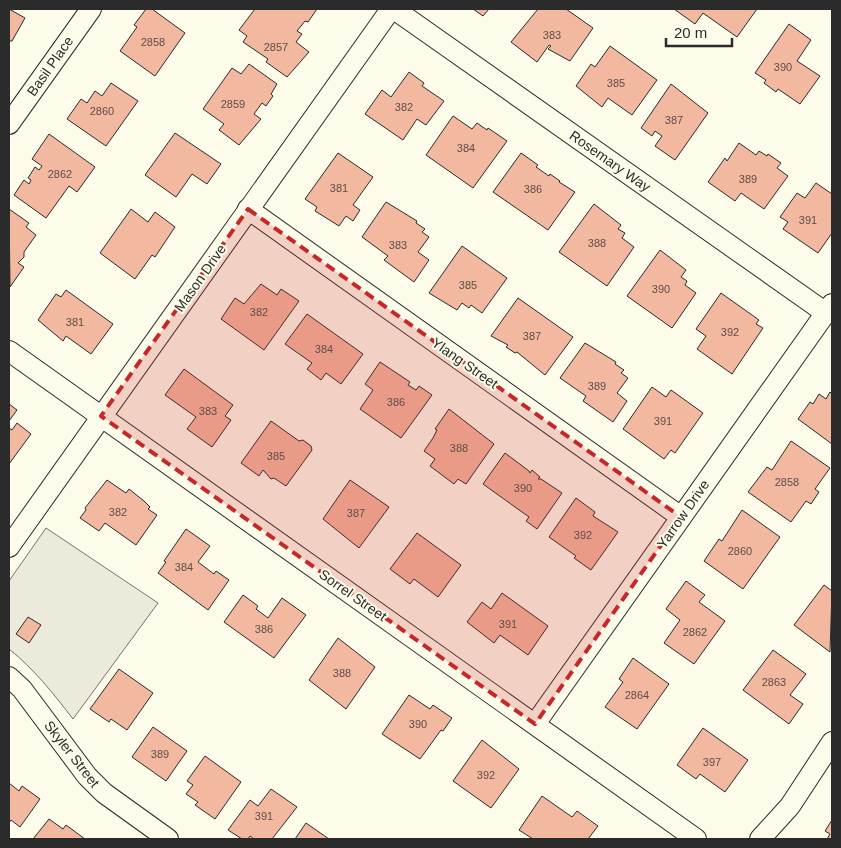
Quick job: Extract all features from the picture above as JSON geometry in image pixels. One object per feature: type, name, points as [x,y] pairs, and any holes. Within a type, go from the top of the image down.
[{"type":"street","name":"Mason Drive","points":[[9,547],[392,9]]},
{"type":"street","name":"Rosemary Way","points":[[392,9],[829,308]]},
{"type":"street","name":"Basil Place","points":[[9,124],[88,10]]},
{"type":"street","name":"Ylang Street","points":[[248,210],[681,517]]},
{"type":"street","name":"Yarrow Drive","points":[[535,724],[829,308]]},
{"type":"street","name":"Sorrel Street","points":[[9,351],[696,839]]},
{"type":"street","name":"Skyler Street","points":[[9,677],[22,689],[87,776],[104,793],[168,839]]},
{"type":"street","points":[[760,839],[790,806],[832,742]]},
{"type":"highlighted area","points":[[248,209],[681,517],[535,724],[101,416]]},
{"type":"shaded area","points":[[46,528],[158,603],[73,719],[35,673],[9,649],[9,581]]},
{"type":"building","points":[[9,9],[25,18],[12,41],[9,41]]},
{"type":"building","points":[[146,9],[152,9],[185,33],[155,76],[120,51],[137,27],[134,25]]},
{"type":"building","points":[[255,9],[317,9],[308,22],[305,21],[297,31],[302,34],[296,42],[309,52],[287,77],[266,62],[268,59],[243,42],[247,36],[239,30]]},
{"type":"building","points":[[473,9],[489,9],[483,16]]},
{"type":"building","points":[[538,9],[566,9],[593,28],[570,61],[548,49],[551,46],[549,45],[537,62],[511,42]]},
{"type":"building","points":[[674,9],[757,9],[737,37],[703,13],[695,24]]},
{"type":"building","points":[[789,24],[811,40],[797,61],[820,76],[800,104],[778,89],[776,92],[764,83],[766,80],[755,73]]},
{"type":"building","points":[[610,46],[657,80],[632,115],[608,98],[602,107],[576,86],[591,64],[595,67]]},
{"type":"building","points":[[249,64],[277,84],[271,94],[273,96],[266,106],[262,103],[254,114],[261,119],[239,145],[219,130],[224,124],[203,109],[232,68],[241,74]]},
{"type":"building","points":[[409,72],[424,83],[422,86],[444,101],[426,125],[417,119],[403,140],[365,114],[382,90],[391,97]]},
{"type":"building","points":[[111,83],[138,101],[106,146],[67,119],[81,99],[87,103],[95,91],[102,96]]},
{"type":"building","points":[[671,84],[708,113],[675,160],[655,146],[662,136],[655,131],[652,136],[641,128]]},
{"type":"building","points":[[453,116],[472,129],[477,123],[487,130],[488,128],[507,141],[473,188],[426,155]]},
{"type":"building","points":[[175,133],[221,164],[207,184],[192,174],[176,197],[145,175]]},
{"type":"building","points":[[49,134],[95,167],[77,192],[69,186],[46,218],[14,195],[24,180],[29,184],[31,180],[28,178],[35,167],[39,170],[42,166],[32,159]]},
{"type":"building","points":[[739,143],[756,155],[759,151],[767,156],[768,154],[781,163],[777,168],[788,176],[764,209],[741,193],[735,201],[708,182],[725,158],[727,161]]},
{"type":"building","points":[[338,153],[373,177],[353,205],[360,210],[353,221],[346,216],[339,226],[315,211],[317,207],[305,199]]},
{"type":"building","points":[[521,153],[538,165],[536,167],[549,176],[550,174],[575,192],[548,230],[493,192]]},
{"type":"building","points":[[816,183],[832,194],[832,233],[818,253],[783,229],[788,222],[780,217],[797,193],[805,198]]},
{"type":"building","points":[[386,202],[417,221],[416,223],[425,229],[422,232],[429,237],[418,252],[429,260],[414,282],[384,260],[388,256],[362,237]]},
{"type":"building","points":[[594,204],[621,225],[618,229],[625,233],[622,238],[634,247],[607,286],[559,252]]},
{"type":"building","points":[[9,209],[29,223],[26,227],[36,235],[24,252],[24,257],[18,263],[24,267],[10,287]]},
{"type":"building","points":[[131,209],[148,222],[155,212],[175,227],[155,257],[152,255],[135,279],[100,253]]},
{"type":"building","points":[[462,246],[507,278],[482,313],[471,305],[469,308],[462,303],[457,310],[429,293]]},
{"type":"building","points":[[660,250],[686,270],[681,277],[687,281],[685,285],[696,293],[672,328],[627,296]]},
{"type":"building","points":[[261,284],[277,295],[281,289],[299,301],[264,350],[221,319],[235,298],[244,304]]},
{"type":"building","points":[[66,290],[113,324],[91,354],[66,336],[63,341],[38,320],[56,294],[61,297]]},
{"type":"building","points":[[721,293],[759,320],[756,324],[763,328],[732,374],[697,349],[706,336],[696,329]]},
{"type":"building","points":[[518,298],[573,337],[545,375],[517,352],[515,353],[506,347],[508,345],[491,336]]},
{"type":"building","points":[[307,314],[363,354],[341,384],[326,373],[321,380],[307,369],[312,363],[285,344]]},
{"type":"building","points":[[585,343],[616,362],[615,364],[624,370],[621,373],[628,378],[617,393],[627,401],[613,422],[583,401],[586,396],[560,378]]},
{"type":"building","points":[[380,362],[410,382],[408,385],[416,390],[419,386],[432,395],[401,438],[360,409],[373,390],[365,384]]},
{"type":"building","points":[[184,369],[233,405],[225,416],[231,420],[212,447],[187,429],[196,417],[165,395]]},
{"type":"building","points":[[652,387],[666,397],[671,390],[703,413],[675,453],[671,450],[664,459],[623,429]]},
{"type":"building","points":[[830,392],[832,394],[832,444],[798,419],[810,402],[813,404],[819,394],[826,399]]},
{"type":"building","points":[[9,404],[17,410],[9,421]]},
{"type":"building","points":[[449,409],[494,444],[466,484],[458,479],[454,484],[430,466],[435,459],[424,451],[437,430],[435,429]]},
{"type":"building","points":[[271,421],[299,441],[303,440],[311,446],[312,450],[286,486],[274,478],[271,479],[263,470],[259,476],[241,463]]},
{"type":"building","points":[[17,423],[31,434],[9,464],[9,428],[12,430]]},
{"type":"building","points":[[791,441],[830,468],[815,489],[819,492],[811,504],[806,501],[791,522],[748,492],[767,467],[772,470]]},
{"type":"building","points":[[505,453],[530,473],[532,470],[540,477],[538,479],[541,479],[562,493],[537,529],[526,521],[529,517],[483,484]]},
{"type":"building","points":[[107,480],[126,493],[129,489],[150,507],[148,509],[157,515],[136,545],[105,523],[99,531],[80,518],[86,510],[85,508]]},
{"type":"building","points":[[350,480],[389,507],[359,548],[323,519]]},
{"type":"building","points":[[576,498],[595,512],[593,516],[618,532],[591,570],[574,558],[576,556],[549,537]]},
{"type":"building","points":[[742,510],[780,537],[743,589],[704,561],[719,539],[722,541]]},
{"type":"building","points":[[186,529],[210,546],[198,562],[214,574],[216,571],[229,580],[208,610],[158,573]]},
{"type":"building","points":[[417,533],[461,565],[438,597],[414,579],[410,584],[390,569]]},
{"type":"building","points":[[686,581],[705,595],[699,602],[725,621],[694,664],[664,643],[680,620],[666,609]]},
{"type":"building","points":[[824,585],[832,591],[830,652],[794,625]]},
{"type":"building","points":[[502,593],[548,626],[528,655],[500,635],[494,643],[467,622],[482,602],[491,609]]},
{"type":"building","points":[[243,595],[258,606],[256,609],[268,618],[282,598],[306,615],[274,658],[224,622]]},
{"type":"building","points":[[28,617],[41,625],[29,643],[16,634]]},
{"type":"building","points":[[338,638],[375,667],[346,709],[309,680]]},
{"type":"building","points":[[773,650],[806,674],[790,695],[803,704],[789,724],[743,690]]},
{"type":"building","points":[[633,658],[669,684],[637,729],[605,707],[623,682],[619,679]]},
{"type":"building","points":[[119,669],[153,693],[127,730],[111,719],[109,722],[90,709]]},
{"type":"building","points":[[409,695],[430,709],[433,705],[452,718],[420,759],[382,734]]},
{"type":"building","points":[[153,727],[187,751],[166,781],[132,757]]},
{"type":"building","points":[[703,728],[748,760],[725,792],[700,774],[696,779],[677,765]]},
{"type":"building","points":[[482,740],[519,769],[491,808],[453,781]]},
{"type":"building","points":[[205,756],[241,782],[215,819],[195,805],[198,802],[186,794],[193,785],[187,781]]},
{"type":"building","points":[[9,783],[19,791],[22,786],[40,799],[20,827],[11,820],[9,823]]},
{"type":"building","points":[[271,789],[297,807],[272,839],[254,839],[250,836],[248,839],[242,839],[228,830],[250,800],[258,806]]},
{"type":"building","points":[[542,796],[572,817],[577,811],[598,826],[588,839],[533,839],[519,830]]},
{"type":"building","points":[[49,819],[63,829],[66,825],[85,839],[33,839]]},
{"type":"building","points":[[832,820],[832,839],[827,839],[830,834],[825,831]]},
{"type":"building","points":[[306,823],[329,839],[295,839]]}]
